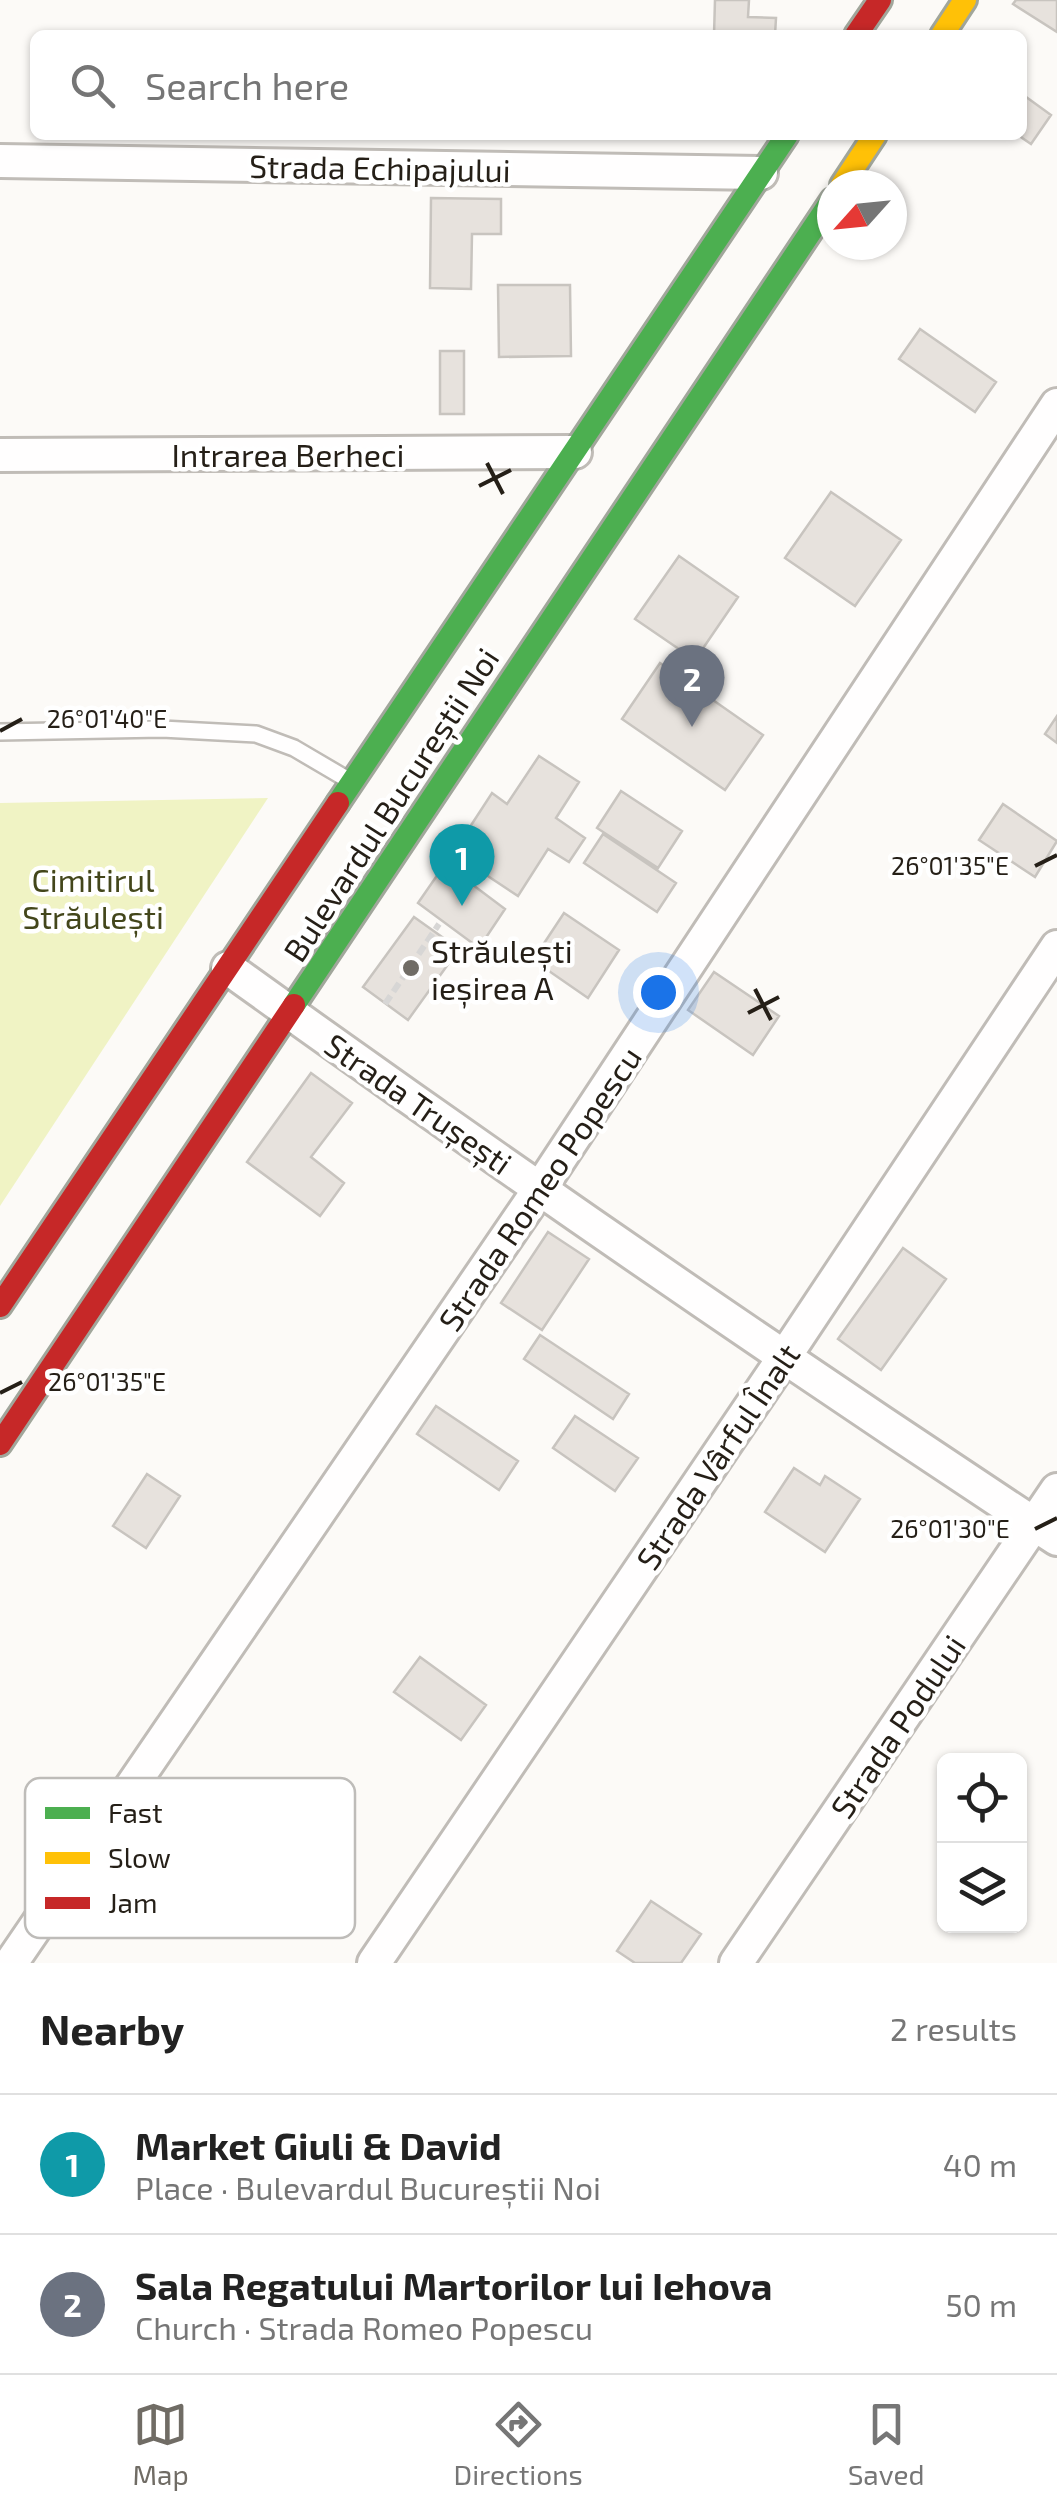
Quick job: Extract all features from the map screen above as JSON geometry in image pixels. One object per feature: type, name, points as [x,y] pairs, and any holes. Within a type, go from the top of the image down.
[{"type":"main road","points":[[859,30],[880,0]]},
{"type":"main road","points":[[945,30],[965,0]]},
{"type":"main road","name":"Bulevardul Bucureștii Noi","points":[[0,1306],[784,140]]},
{"type":"main road","points":[[852,170],[872,140]]},
{"type":"main road","name":"Bulevardul Bucureștii Noi","points":[[0,1444],[817,222]]},
{"type":"street","name":"Strada Echipajului","points":[[0,161],[761,173]]},
{"type":"street","name":"Strada Romeo Popescu","points":[[137,1778],[541,1187],[1057,406]]},
{"type":"street","name":"Intrarea Berheci","points":[[0,455],[576,452]]},
{"type":"street","name":"Strada Vârful Înalt","points":[[374,1963],[786,1356],[1057,946]]},
{"type":"street","name":"Strada Trușești","points":[[228,968],[786,1356],[1046,1531]]},
{"type":"street","name":"Strada Podului","points":[[736,1963],[1046,1531],[1057,1490]]},
{"type":"street","name":"Strada Romeo Popescu","points":[[10,1963],[27,1938]]},
{"type":"lane","points":[[0,732],[162,729],[256,734],[294,748],[352,783]]},
{"type":"path","points":[[385,1004],[439,924]]},
{"type":"green space","name":"Cimitirul Străulești","points":[[268,798],[0,1206],[0,803]]},
{"type":"building","points":[[715,0],[749,0],[748,17],[776,18],[775,30],[714,30]]},
{"type":"building","points":[[1016,0],[1057,0],[1057,32],[1013,4]]},
{"type":"building","points":[[1027,98],[1051,115],[1031,144],[1025,140]]},
{"type":"building","points":[[431,198],[501,199],[501,234],[472,234],[471,289],[430,288]]},
{"type":"building","points":[[498,285],[570,285],[571,356],[499,357]]},
{"type":"building","points":[[920,329],[996,382],[975,412],[899,359]]},
{"type":"building","points":[[440,351],[464,351],[464,414],[440,414]]},
{"type":"building","points":[[831,492],[901,540],[855,606],[785,558]]},
{"type":"building","points":[[679,556],[738,597],[695,660],[635,619]]},
{"type":"building","points":[[660,663],[763,735],[725,790],[622,719]]},
{"type":"building","points":[[1057,716],[1057,743],[1045,734]]},
{"type":"building","points":[[539,756],[579,782],[556,818],[585,838],[569,862],[548,849],[518,896],[453,853],[492,793],[507,804]]},
{"type":"building","points":[[621,791],[682,831],[658,868],[597,828]]},
{"type":"building","points":[[1003,804],[1057,841],[1035,877],[979,840]]},
{"type":"building","points":[[603,834],[676,883],[657,912],[584,863]]},
{"type":"building","points":[[445,864],[505,909],[479,948],[418,903]]},
{"type":"building","points":[[564,913],[619,950],[588,998],[533,960]]},
{"type":"building","name":"Străulești ieșirea A","points":[[414,917],[459,949],[408,1020],[363,987]]},
{"type":"building","points":[[714,972],[779,1016],[753,1055],[688,1010]]},
{"type":"building","points":[[311,1073],[352,1103],[311,1157],[344,1183],[320,1216],[247,1162]]},
{"type":"building","points":[[548,1232],[589,1259],[542,1330],[501,1303]]},
{"type":"building","points":[[903,1248],[946,1279],[881,1370],[838,1339]]},
{"type":"building","points":[[540,1335],[629,1394],[613,1419],[524,1359]]},
{"type":"building","points":[[436,1406],[518,1461],[499,1490],[417,1434]]},
{"type":"building","points":[[575,1416],[638,1458],[615,1491],[553,1448]]},
{"type":"building","points":[[794,1468],[820,1485],[825,1476],[860,1499],[825,1552],[765,1512]]},
{"type":"building","points":[[147,1474],[180,1496],[146,1548],[113,1526]]},
{"type":"building","points":[[420,1657],[486,1705],[461,1740],[394,1692]]},
{"type":"building","points":[[651,1901],[701,1934],[681,1963],[635,1963],[617,1951]]},
{"type":"traffic: fast","points":[[338,803],[784,140]]},
{"type":"traffic: fast","points":[[294,1005],[817,222]]},
{"type":"traffic: slow","points":[[945,30],[965,0]]},
{"type":"traffic: slow","points":[[852,170],[872,140]]},
{"type":"traffic: jam","points":[[859,30],[880,0]]},
{"type":"traffic: jam","points":[[0,1306],[338,803]]},
{"type":"traffic: jam","points":[[0,1444],[294,1005]]},
{"type":"place","name":"Sala Regatului Martorilor lui Iehova","points":[[692,727]]},
{"type":"place","name":"Market Giuli & David","points":[[462,906]]},
{"type":"place","name":"Străulești ieșirea A","points":[[411,968]]}]
